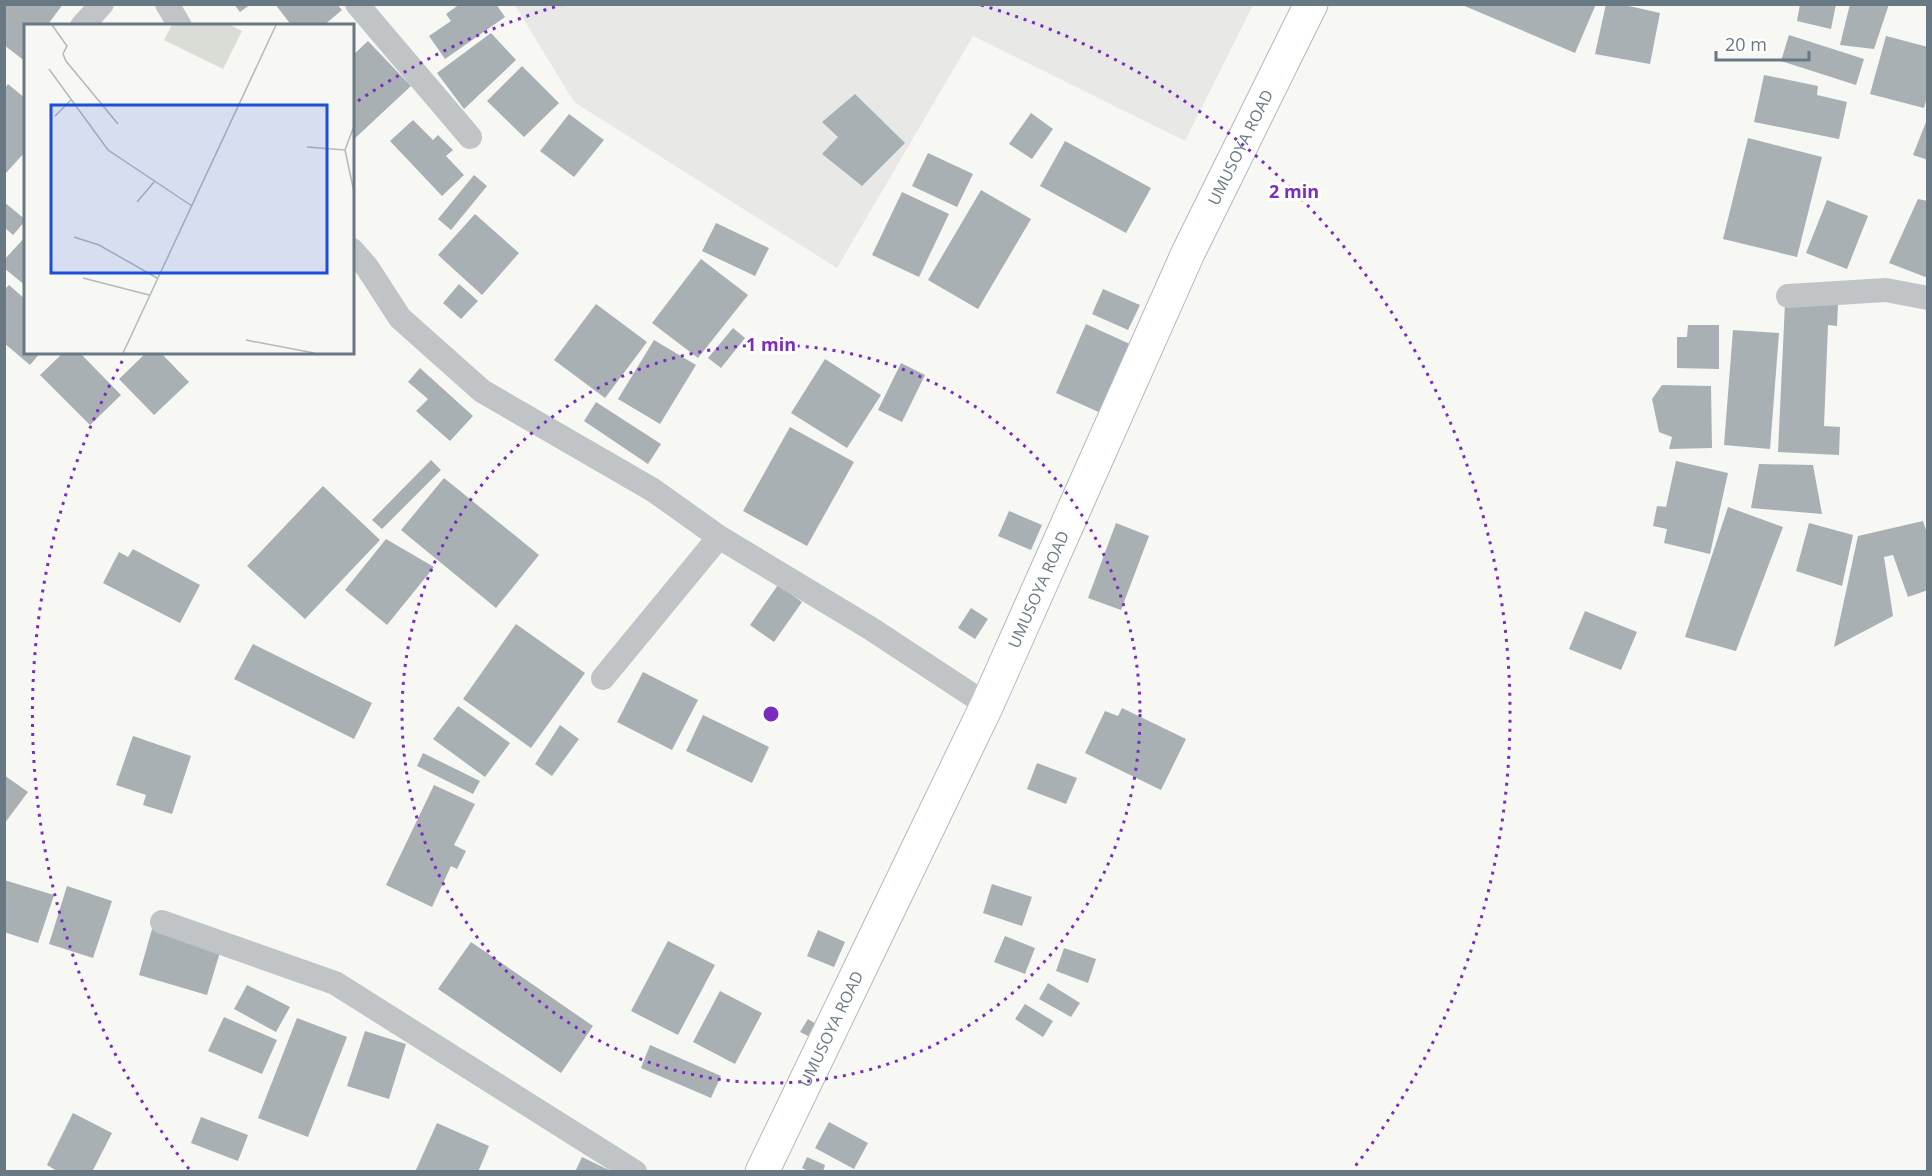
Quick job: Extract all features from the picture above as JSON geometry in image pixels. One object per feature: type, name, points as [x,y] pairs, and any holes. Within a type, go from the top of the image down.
[{"type":"main road","name":"UMUSOYA ROAD","points":[[762,1172],[987,705],[1188,253],[1311,4]]},
{"type":"street","points":[[84,24],[102,4]]},
{"type":"street","points":[[167,4],[179,24]]},
{"type":"street","points":[[357,4],[470,137]]},
{"type":"street","points":[[354,252],[367,267],[400,318],[482,391],[653,490],[719,537],[870,628],[987,705]]},
{"type":"street","points":[[1788,296],[1886,290],[1928,298]]},
{"type":"street","points":[[603,678],[719,537]]},
{"type":"street","points":[[162,922],[335,983],[635,1172]]},
{"type":"shaded area","points":[[515,5],[1253,5],[1185,141],[973,36],[837,268],[574,102]]},
{"type":"building","points":[[5,4],[63,4],[50,24],[24,24],[24,60],[4,45]]},
{"type":"building","points":[[234,4],[251,4],[240,12]]},
{"type":"building","points":[[275,4],[337,4],[342,10],[325,24],[290,24]]},
{"type":"building","points":[[460,4],[496,4],[505,17],[445,59],[429,36],[451,21],[446,14]]},
{"type":"building","points":[[1460,4],[1596,4],[1575,53]]},
{"type":"building","points":[[1606,4],[1620,4],[1660,13],[1650,64],[1595,54]]},
{"type":"building","points":[[1800,4],[1836,4],[1831,29],[1797,21]]},
{"type":"building","points":[[1850,4],[1889,4],[1874,49],[1840,45]]},
{"type":"building","points":[[491,33],[516,60],[464,109],[437,73]]},
{"type":"building","points":[[1789,35],[1864,59],[1856,85],[1781,61]]},
{"type":"building","points":[[1886,36],[1928,47],[1928,94],[1924,108],[1870,94]]},
{"type":"building","points":[[368,41],[411,86],[354,139],[354,54]]},
{"type":"building","points":[[522,66],[559,103],[524,137],[487,101]]},
{"type":"building","points":[[1764,75],[1818,86],[1817,95],[1847,102],[1839,139],[1754,122]]},
{"type":"building","points":[[8,84],[24,97],[24,153],[5,174],[5,88]]},
{"type":"building","points":[[855,94],[905,143],[862,186],[822,154],[838,137],[822,122]]},
{"type":"building","points":[[1031,113],[1053,129],[1032,159],[1009,144]]},
{"type":"building","points":[[569,114],[604,140],[574,177],[540,151]]},
{"type":"building","points":[[1928,117],[1928,160],[1913,155]]},
{"type":"building","points":[[413,120],[433,140],[438,135],[453,150],[446,156],[464,175],[442,196],[390,141]]},
{"type":"building","points":[[1748,138],[1822,157],[1797,257],[1723,239]]},
{"type":"building","points":[[1065,141],[1151,188],[1126,233],[1040,186]]},
{"type":"building","points":[[928,153],[973,174],[957,207],[912,186]]},
{"type":"building","points":[[474,175],[487,186],[451,230],[438,219]]},
{"type":"building","points":[[981,190],[1031,219],[978,309],[928,280]]},
{"type":"building","points":[[902,192],[949,214],[919,277],[872,255]]},
{"type":"building","points":[[1918,199],[1928,201],[1928,278],[1889,263]]},
{"type":"building","points":[[1827,200],[1868,216],[1847,269],[1806,253]]},
{"type":"building","points":[[4,202],[24,218],[24,222],[13,235],[4,227]]},
{"type":"building","points":[[475,214],[519,253],[482,295],[438,255]]},
{"type":"building","points":[[716,223],[769,248],[755,276],[702,251]]},
{"type":"building","points":[[24,238],[24,284],[4,268],[4,260]]},
{"type":"building","points":[[701,259],[748,295],[698,358],[652,323]]},
{"type":"building","points":[[459,284],[478,301],[461,319],[443,303]]},
{"type":"building","points":[[9,285],[24,298],[24,354],[39,354],[30,365],[4,343],[4,290]]},
{"type":"building","points":[[1103,289],[1140,305],[1128,330],[1092,314]]},
{"type":"building","points":[[1785,303],[1838,305],[1837,326],[1828,325],[1824,426],[1840,427],[1839,455],[1778,452]]},
{"type":"building","points":[[596,304],[647,342],[605,398],[554,360]]},
{"type":"building","points":[[1086,324],[1132,345],[1101,413],[1056,393]]},
{"type":"building","points":[[1688,325],[1719,325],[1719,369],[1677,368],[1677,337],[1687,337]]},
{"type":"building","points":[[733,328],[745,338],[721,368],[708,358]]},
{"type":"building","points":[[1733,330],[1779,333],[1770,449],[1724,445]]},
{"type":"building","points":[[654,340],[696,365],[660,424],[618,399]]},
{"type":"building","points":[[62,354],[81,354],[121,395],[90,425],[40,375]]},
{"type":"building","points":[[145,354],[162,354],[189,382],[154,415],[119,379]]},
{"type":"building","points":[[825,359],[881,395],[847,448],[791,413]]},
{"type":"building","points":[[901,363],[925,375],[902,422],[878,410]]},
{"type":"building","points":[[420,368],[473,416],[450,441],[416,411],[428,399],[408,382]]},
{"type":"building","points":[[1662,385],[1711,386],[1712,448],[1669,449],[1672,437],[1659,432],[1652,399]]},
{"type":"building","points":[[596,402],[661,444],[648,464],[584,421]]},
{"type":"building","points":[[790,427],[854,462],[807,546],[743,511]]},
{"type":"building","points":[[431,460],[441,470],[382,529],[372,520]]},
{"type":"building","points":[[1676,461],[1728,473],[1710,554],[1664,543],[1667,529],[1653,526],[1657,506],[1666,507]]},
{"type":"building","points":[[1759,464],[1813,465],[1822,514],[1751,508]]},
{"type":"building","points":[[444,478],[539,555],[496,608],[401,530]]},
{"type":"building","points":[[323,486],[380,540],[305,619],[247,566]]},
{"type":"building","points":[[1728,507],[1783,527],[1736,651],[1685,637]]},
{"type":"building","points":[[1009,511],[1042,525],[1031,550],[998,536]]},
{"type":"building","points":[[1923,521],[1928,536],[1928,590],[1908,597],[1893,555],[1884,557],[1893,616],[1834,647],[1858,536]]},
{"type":"building","points":[[1116,523],[1149,536],[1121,610],[1088,598]]},
{"type":"building","points":[[1809,523],[1853,535],[1842,586],[1796,571]]},
{"type":"building","points":[[386,539],[434,567],[387,625],[345,590]]},
{"type":"building","points":[[133,549],[200,585],[180,623],[103,583],[119,552],[128,557]]},
{"type":"building","points":[[778,585],[802,602],[774,642],[750,625]]},
{"type":"building","points":[[971,608],[988,619],[975,639],[958,628]]},
{"type":"building","points":[[1585,611],[1637,632],[1621,670],[1569,649]]},
{"type":"building","points":[[516,624],[585,673],[531,748],[463,699]]},
{"type":"building","points":[[253,644],[372,703],[354,739],[234,679]]},
{"type":"building","points":[[643,672],[698,700],[672,750],[617,722]]},
{"type":"building","points":[[458,706],[510,743],[485,777],[433,739]]},
{"type":"building","points":[[1122,708],[1186,739],[1161,790],[1085,753],[1105,711],[1118,716]]},
{"type":"building","points":[[703,715],[769,747],[752,783],[686,751]]},
{"type":"building","points":[[560,725],[579,739],[552,776],[535,764]]},
{"type":"building","points":[[133,736],[191,756],[172,814],[143,805],[146,795],[116,785]]},
{"type":"building","points":[[423,753],[480,781],[473,794],[417,766]]},
{"type":"building","points":[[1037,763],[1077,778],[1066,804],[1027,789]]},
{"type":"building","points":[[4,775],[28,792],[4,824]]},
{"type":"building","points":[[434,785],[475,804],[454,845],[466,851],[457,869],[451,866],[432,907],[386,885]]},
{"type":"building","points":[[4,880],[54,895],[38,943],[4,932]]},
{"type":"building","points":[[992,884],[1032,897],[1022,926],[983,913]]},
{"type":"building","points":[[67,886],[112,901],[93,958],[49,944]]},
{"type":"building","points":[[152,929],[221,949],[207,995],[139,975]]},
{"type":"building","points":[[818,930],[845,942],[834,967],[807,956]]},
{"type":"building","points":[[1005,936],[1035,948],[1025,974],[994,962]]},
{"type":"building","points":[[668,941],[715,965],[678,1035],[631,1011]]},
{"type":"building","points":[[471,942],[593,1026],[561,1073],[438,989]]},
{"type":"building","points":[[1064,948],[1096,959],[1088,983],[1056,971]]},
{"type":"building","points":[[1048,983],[1080,1003],[1071,1017],[1039,999]]},
{"type":"building","points":[[247,985],[290,1007],[276,1032],[234,1009]]},
{"type":"building","points":[[720,991],[762,1013],[735,1064],[693,1042]]},
{"type":"building","points":[[1025,1004],[1053,1021],[1043,1037],[1015,1019]]},
{"type":"building","points":[[224,1017],[277,1040],[262,1074],[208,1051]]},
{"type":"building","points":[[297,1018],[347,1037],[308,1137],[258,1118]]},
{"type":"building","points":[[808,1019],[816,1024],[808,1036],[800,1032]]},
{"type":"building","points":[[365,1031],[406,1044],[389,1099],[347,1086]]},
{"type":"building","points":[[650,1045],[721,1076],[711,1098],[641,1068]]},
{"type":"building","points":[[73,1113],[112,1133],[92,1172],[59,1172],[47,1165]]},
{"type":"building","points":[[201,1117],[248,1135],[238,1161],[191,1143]]},
{"type":"building","points":[[829,1122],[868,1143],[854,1169],[815,1148]]},
{"type":"building","points":[[437,1123],[489,1146],[478,1172],[415,1172]]},
{"type":"building","points":[[582,1157],[613,1172],[575,1172]]},
{"type":"building","points":[[807,1157],[825,1165],[823,1172],[810,1172],[802,1168]]}]
